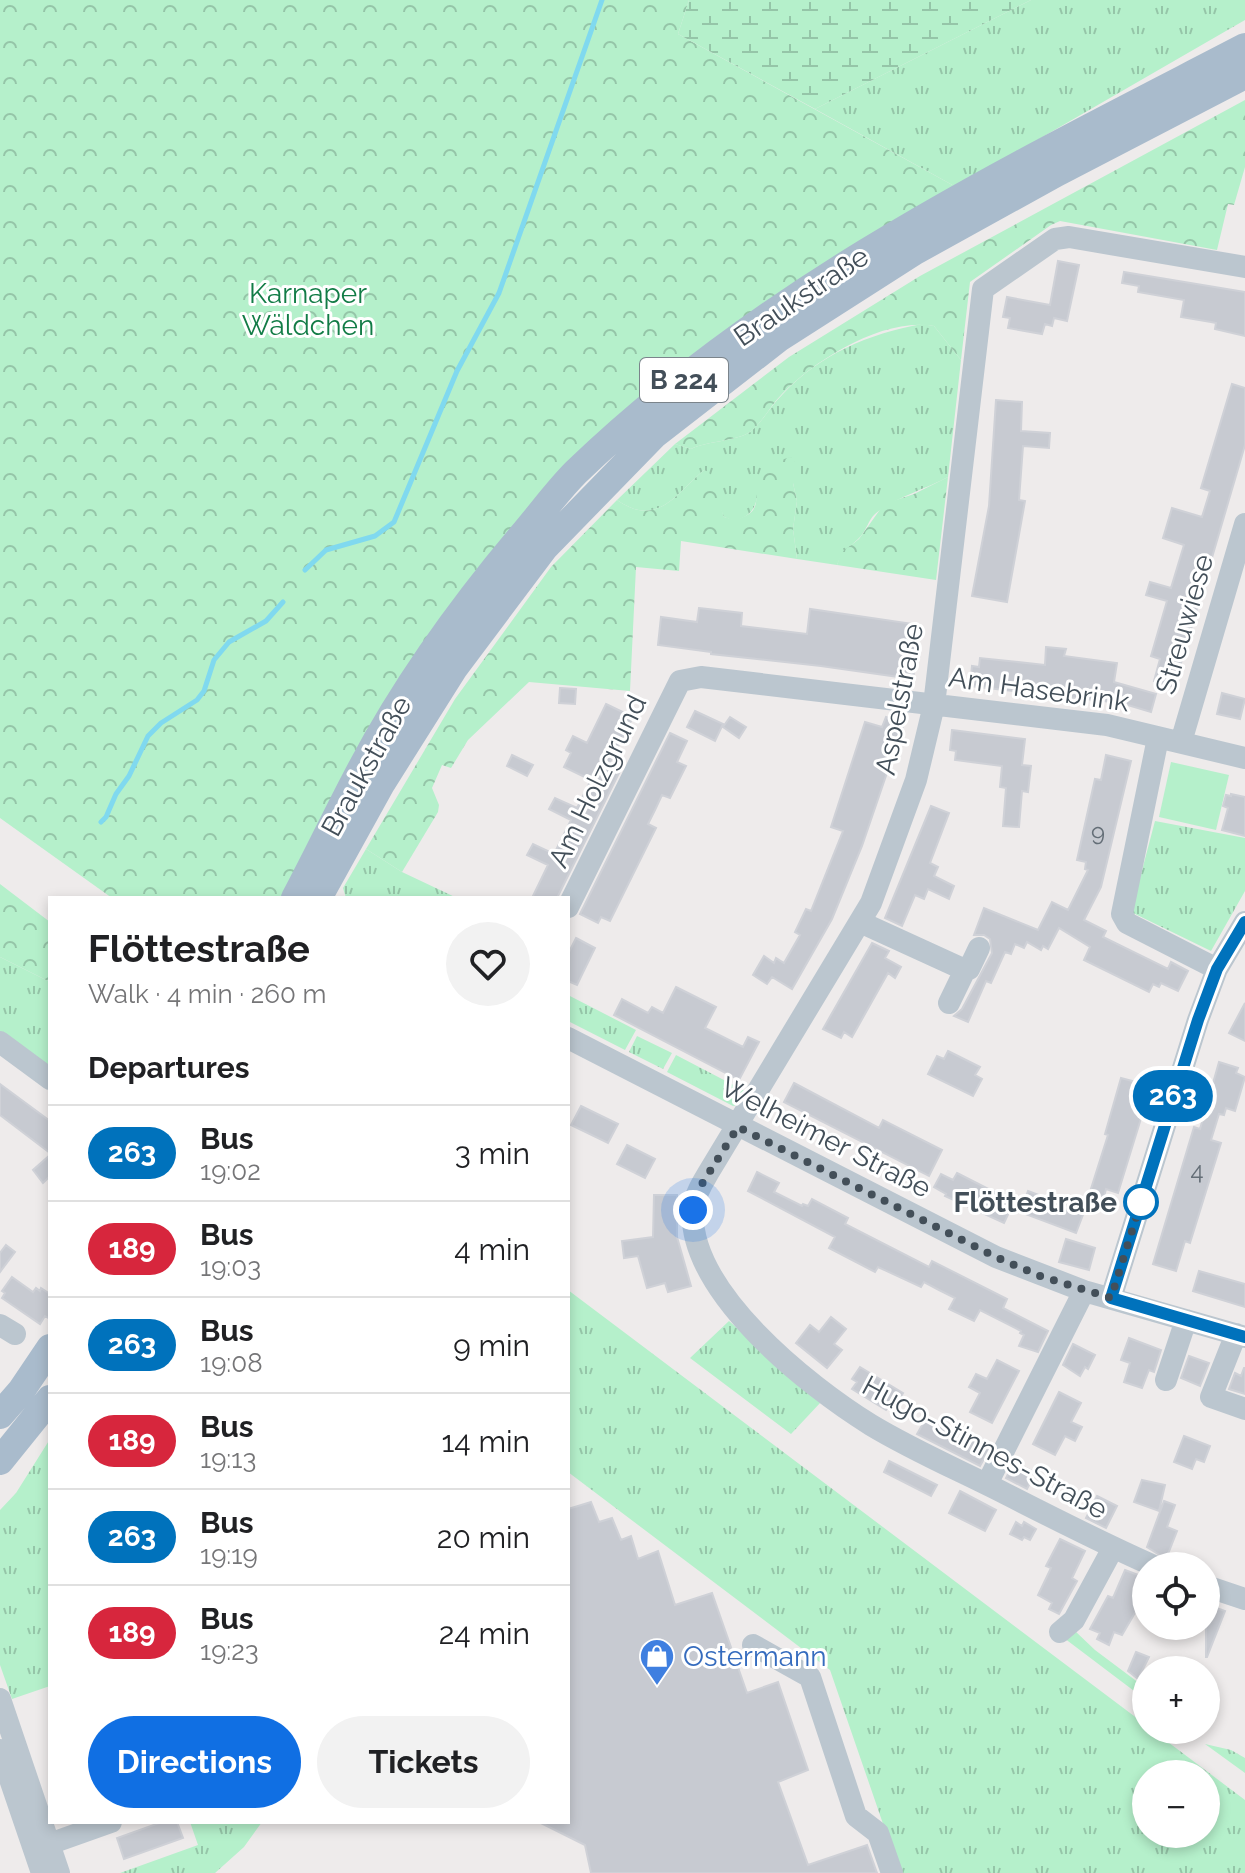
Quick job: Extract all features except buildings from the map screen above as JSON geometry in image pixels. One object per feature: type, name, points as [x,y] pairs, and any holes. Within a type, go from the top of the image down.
[{"type":"main road","name":"Braukstraße","points":[[296,896],[362,767],[423,665],[495,566],[575,473],[669,391],[766,316],[875,245],[987,181],[1245,47]]},
{"type":"main road","name":"Braukstraße","points":[[319,896],[381,784],[454,668],[544,548],[654,435],[779,338],[915,251],[1058,172],[1245,75]]},
{"type":"main road","points":[[0,1415],[21,1391],[48,1351]]},
{"type":"main road","points":[[0,1461],[48,1401]]},
{"type":"street","name":"Aspelstraße","points":[[738,1127],[871,903],[916,780],[934,705],[983,289],[1055,239],[1069,237],[1245,267]]},
{"type":"street","name":"Streuwiese","points":[[1217,969],[1127,923],[1122,914],[1169,740],[1245,524]]},
{"type":"street","name":"Am Hasebrink","points":[[680,681],[701,677],[1107,725],[1245,758]]},
{"type":"street","name":"Am Holzgrund","points":[[570,903],[680,681]]},
{"type":"street","points":[[860,922],[965,970]]},
{"type":"street","points":[[1111,1298],[1181,1072],[1217,969],[1245,922]]},
{"type":"street","points":[[949,1003],[979,948]]},
{"type":"street","name":"Welheimer Straße","points":[[570,1039],[996,1257],[1084,1291],[1240,1336]]},
{"type":"street","points":[[0,1042],[48,1078]]},
{"type":"street","name":"Hugo-Stinnes-Straße","points":[[738,1127],[700,1187],[693,1210],[698,1248],[716,1286],[735,1310],[812,1385],[872,1426],[1132,1556]]},
{"type":"street","points":[[987,1484],[1084,1291]]},
{"type":"street","points":[[1166,1380],[1186,1320]]},
{"type":"street","points":[[1240,1336],[1211,1397],[1245,1409]]},
{"type":"street","name":"Hugo-Stinnes-Straße","points":[[1060,1632],[1074,1620],[1113,1548]]},
{"type":"street","points":[[1220,1591],[1245,1599]]},
{"type":"street","points":[[753,1645],[810,1677],[856,1816],[878,1833],[892,1873]]},
{"type":"street","points":[[0,1699],[42,1847],[42,1873]]},
{"type":"street","points":[[0,1750],[42,1847],[59,1873]]},
{"type":"street","points":[[42,1847],[105,1824]]},
{"type":"green space","name":"Karnaper Wäldchen","points":[[0,0],[689,0],[678,34],[956,187],[575,471],[295,896],[109,896],[0,818]]},
{"type":"green space","points":[[689,0],[1031,0],[815,109],[678,34]]},
{"type":"green space","points":[[1031,0],[1245,0],[1245,20],[956,187],[815,109]]},
{"type":"green space","points":[[1245,100],[1245,167],[1234,205],[1228,204],[1217,250],[1060,221],[970,282],[961,360],[934,326],[915,325],[873,334],[813,367],[782,394],[750,432],[691,449],[675,444],[789,357],[920,276]]},
{"type":"green space","points":[[922,324],[934,326],[961,360],[948,477],[899,499],[872,517],[837,565],[797,559],[793,529],[797,501],[793,483],[758,491],[752,510],[735,521],[724,517],[704,470],[674,498],[654,509],[643,511],[617,500],[675,444],[691,449],[744,435],[755,428],[797,381],[829,357],[864,340]]},
{"type":"green space","points":[[791,457],[800,474],[793,483],[797,501],[793,529],[797,559],[681,541],[679,571],[636,567],[630,691],[529,682],[468,740],[451,768],[442,765],[432,788],[439,805],[438,812],[402,872],[366,849],[455,699],[551,567],[617,500],[643,511],[654,509],[674,498],[704,470],[709,472],[724,517],[735,520],[754,508],[757,484],[767,464]]},
{"type":"green space","points":[[948,477],[936,580],[837,565],[841,553],[859,539],[884,504],[914,494]]},
{"type":"green space","points":[[1171,762],[1229,775],[1216,830],[1159,817]]},
{"type":"green space","points":[[1155,821],[1245,838],[1245,891],[1211,951],[1131,912]]},
{"type":"green space","points":[[366,849],[402,872],[453,896],[345,896],[343,888]]},
{"type":"green space","points":[[0,884],[48,920],[48,981],[0,957]]},
{"type":"green space","points":[[0,957],[48,981],[48,1066],[0,1033]]},
{"type":"green space","points":[[570,996],[636,1030],[625,1050],[570,1022]]},
{"type":"green space","points":[[637,1036],[672,1053],[663,1069],[629,1052]]},
{"type":"green space","points":[[676,1055],[745,1091],[737,1105],[733,1106],[667,1072]]},
{"type":"green space","points":[[570,1292],[1132,1714],[1132,1744],[1171,1744],[1192,1760],[1132,1760],[1132,1848],[1220,1848],[1220,1781],[1245,1800],[1245,1873],[900,1873],[830,1670],[570,1474]]},
{"type":"green space","points":[[729,1321],[821,1402],[791,1434],[690,1358]]},
{"type":"green space","points":[[48,1442],[48,1687],[12,1699],[0,1665],[0,1510],[16,1493]]},
{"type":"green space","points":[[1074,1630],[1132,1678],[1132,1689],[1060,1635]]},
{"type":"green space","points":[[1205,1744],[1231,1750],[1245,1758],[1245,1773]]},
{"type":"green space","points":[[191,1824],[261,1824],[244,1847],[215,1873],[120,1873],[198,1845]]},
{"type":"waterway","points":[[305,570],[326,550],[375,536],[394,522],[457,371],[499,293],[602,0]]},
{"type":"waterway","points":[[101,822],[129,776],[148,736],[161,723],[197,700],[204,691],[214,660],[229,642],[266,621],[283,602]]},
{"type":"bus line","name":"263","points":[[1245,922],[1217,969],[1198,1020],[1111,1298],[1245,1337]]},
{"type":"place","name":"Flöttestraße","points":[[1141,1202]]},
{"type":"place","name":"Ostermann","points":[[657,1687]]},
{"type":"route","points":[[693,1210],[700,1187],[738,1127],[996,1257],[1040,1276],[1111,1298],[1141,1202]]}]
